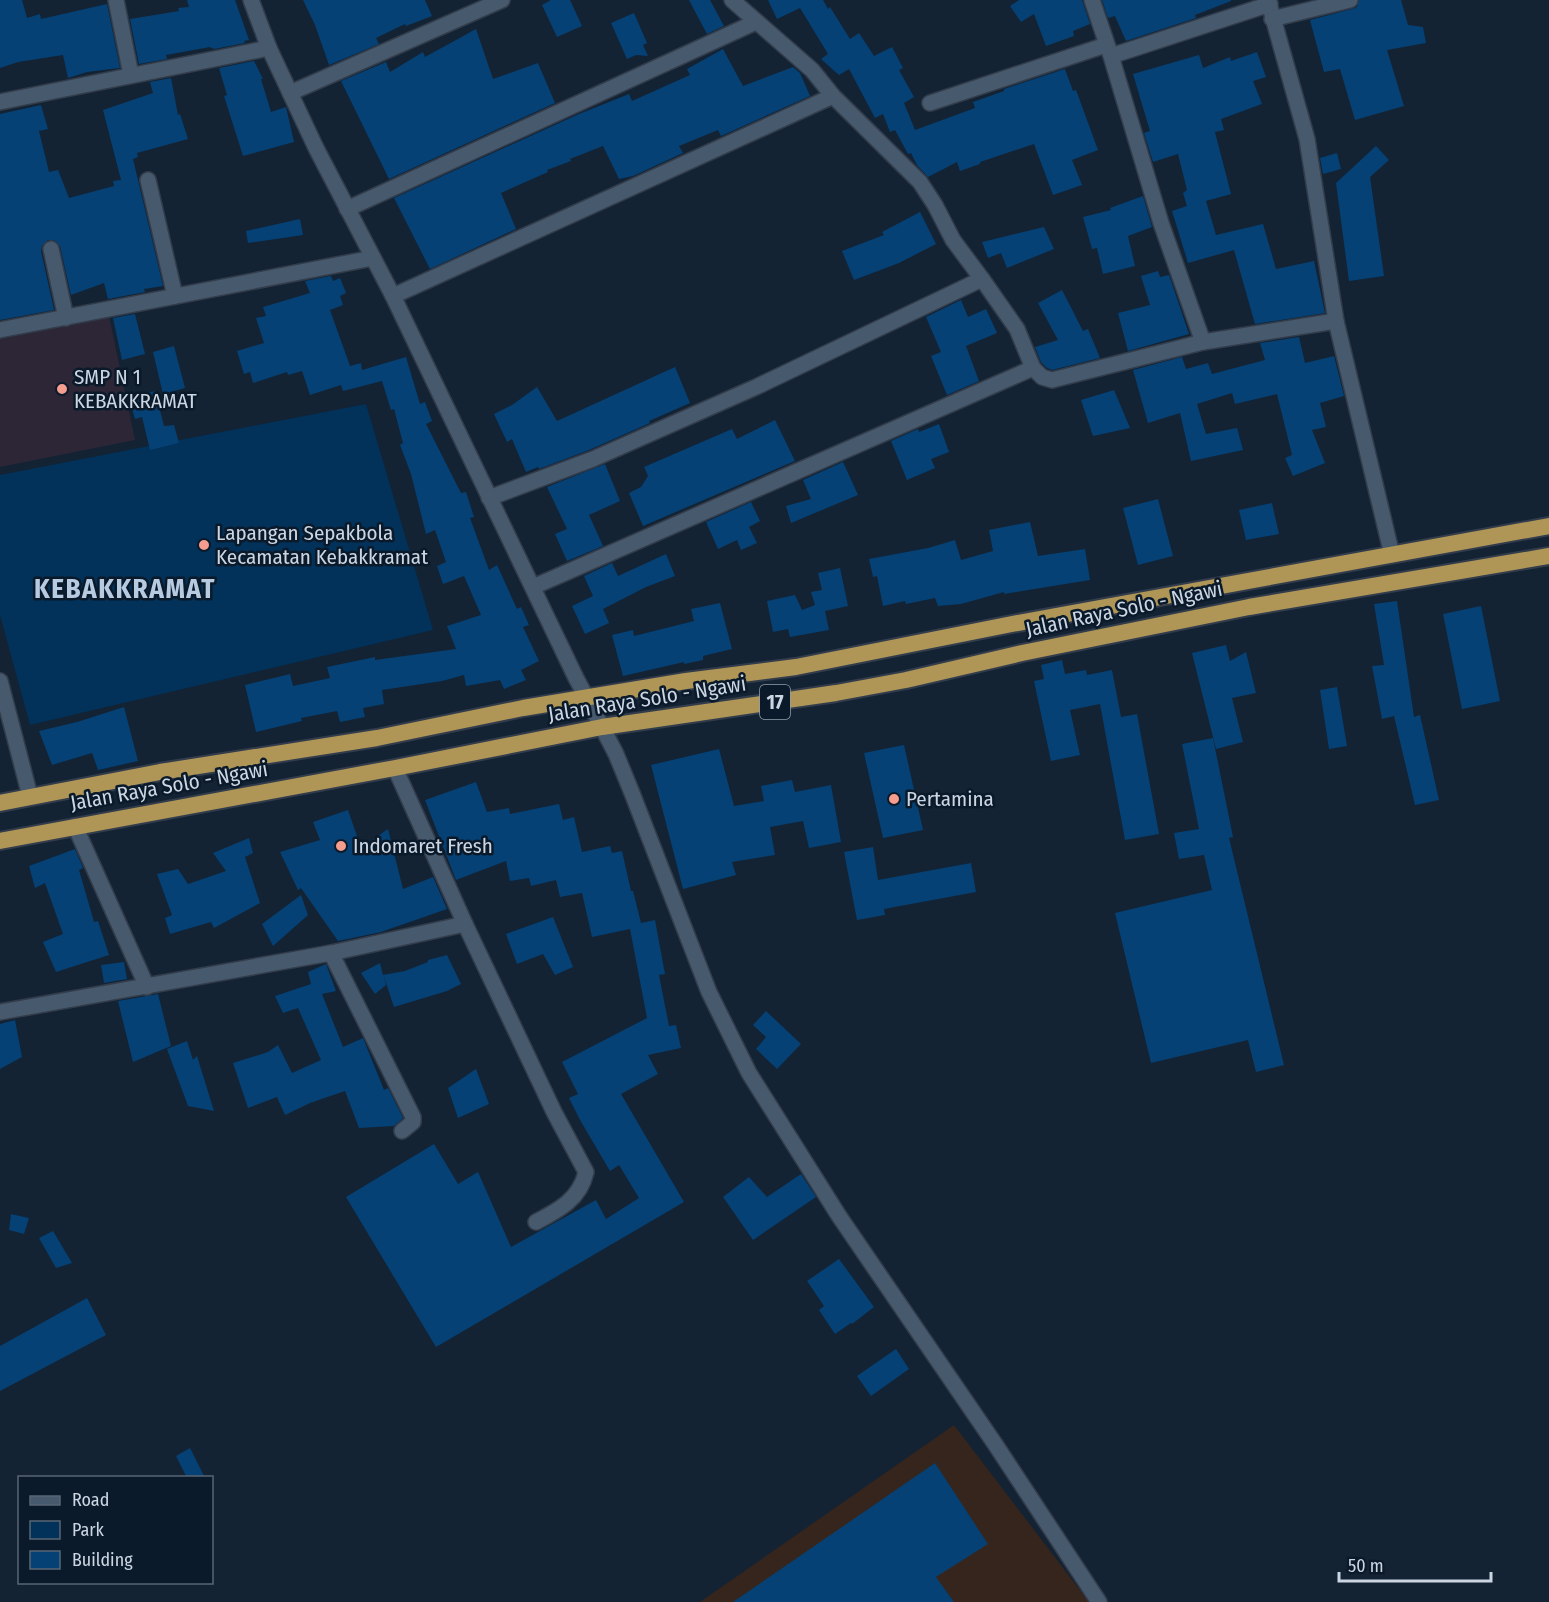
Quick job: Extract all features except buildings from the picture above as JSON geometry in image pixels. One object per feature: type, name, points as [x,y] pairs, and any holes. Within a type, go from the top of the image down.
[{"type":"highway","name":"Jalan Raya Solo - Ngawi","points":[[0,803],[160,772],[377,738],[523,708],[686,681],[796,667],[1024,622],[1549,526]]},
{"type":"highway","name":"Jalan Raya Solo - Ngawi","points":[[0,841],[602,727],[847,691],[1249,607],[1549,556]]},
{"type":"street","points":[[116,0],[131,75]]},
{"type":"street","points":[[251,0],[269,48],[346,209],[393,296],[586,698],[616,754],[709,992],[749,1072],[839,1216],[983,1426],[1099,1602]]},
{"type":"street","points":[[290,93],[502,0]]},
{"type":"street","points":[[732,0],[789,47],[833,96],[920,183],[935,205],[953,240],[1017,330],[1033,368],[1042,377],[1052,380],[1203,342],[1336,321]]},
{"type":"street","points":[[1092,0],[1161,223],[1203,342]]},
{"type":"street","points":[[930,103],[1109,50],[1270,8],[1350,0]]},
{"type":"street","points":[[1270,8],[1306,140],[1336,321],[1392,555]]},
{"type":"street","points":[[346,209],[756,22]]},
{"type":"street","points":[[0,102],[269,48]]},
{"type":"street","points":[[393,296],[833,96]]},
{"type":"street","points":[[148,180],[175,296]]},
{"type":"street","points":[[51,249],[66,318]]},
{"type":"street","points":[[0,330],[373,258]]},
{"type":"street","points":[[489,498],[615,450],[756,387],[982,279]]},
{"type":"street","points":[[533,587],[1033,368]]},
{"type":"street","points":[[0,681],[30,796]]},
{"type":"street","points":[[395,768],[465,924],[554,1112],[586,1172],[577,1195],[536,1222]]},
{"type":"street","points":[[75,826],[147,987]]},
{"type":"street","points":[[0,1012],[331,954],[465,924]]},
{"type":"street","points":[[331,954],[413,1117],[412,1122],[402,1131]]},
{"type":"shaded area","name":"SMP N 1 KEBAKKRAMAT","points":[[109,316],[135,440],[0,467],[0,339]]},
{"type":"shaded area","points":[[954,1425],[1089,1602],[700,1602]]},
{"type":"green space","name":"Lapangan Sepakbola Kecamatan Kebakkramat","points":[[366,404],[433,630],[30,725],[0,615],[0,475]]},
{"type":"place","name":"SMP N 1 KEBAKKRAMAT","points":[[62,389]]},
{"type":"place","name":"Lapangan Sepakbola Kecamatan Kebakkramat","points":[[204,545]]},
{"type":"place","name":"Pertamina","points":[[894,799]]},
{"type":"place","name":"Indomaret Fresh","points":[[341,846]]},
{"type":"district","name":"KEBAKKRAMAT","points":[[125,589]]}]
